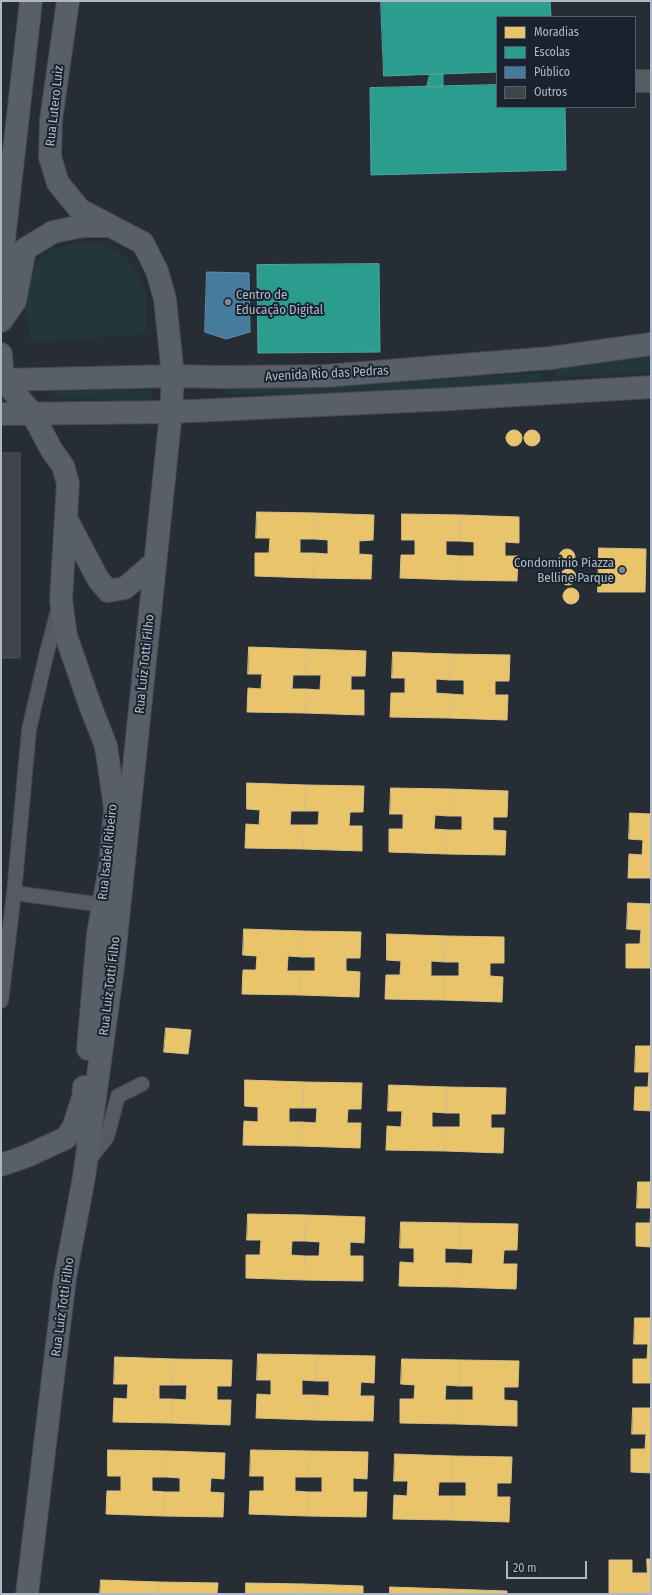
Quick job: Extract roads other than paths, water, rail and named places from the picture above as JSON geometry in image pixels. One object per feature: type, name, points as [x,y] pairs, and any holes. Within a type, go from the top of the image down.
[{"type":"street","points":[[1,287],[5,231],[31,1]]},
{"type":"street","name":"Rua Lutero Luiz","points":[[68,1],[51,120],[50,157],[58,183],[80,210],[143,243],[157,271],[165,299],[173,376]]},
{"type":"street","points":[[636,81],[651,81]]},
{"type":"street","points":[[1,321],[15,300],[25,249],[53,232],[84,226],[112,226]]},
{"type":"street","name":"Avenida Rio das Pedras","points":[[2,380],[173,376],[324,376],[550,358],[651,344]]},
{"type":"street","points":[[1,354],[2,380],[32,413]]},
{"type":"street","name":"Rua Luiz Totti Filho","points":[[27,1594],[65,1278],[84,1171],[113,968],[112,906],[155,562],[171,412],[173,376]]},
{"type":"street","points":[[1,414],[171,412],[452,399],[651,387]]},
{"type":"street","name":"Rua Isabel Ribeiro","points":[[32,413],[51,449],[63,466],[68,483],[61,600],[66,636],[106,746],[115,808],[110,866],[112,906],[98,934],[83,1098],[73,1128],[66,1138]]},
{"type":"street","points":[[66,517],[98,579],[108,591],[125,588],[155,562]]},
{"type":"street","points":[[1,1165],[27,1156],[66,1138],[76,1148],[84,1171]]},
{"type":"lane","points":[[1,1001],[14,893],[30,730],[46,656],[61,600]]},
{"type":"lane","points":[[14,893],[112,906]]},
{"type":"lane","points":[[84,1171],[107,1137],[118,1096],[142,1084]]},
{"type":"place","name":"Centro de Educação Digital","points":[[228,302]]},
{"type":"place","name":"Condomínio Piazza Belline Parque","points":[[622,570]]}]
